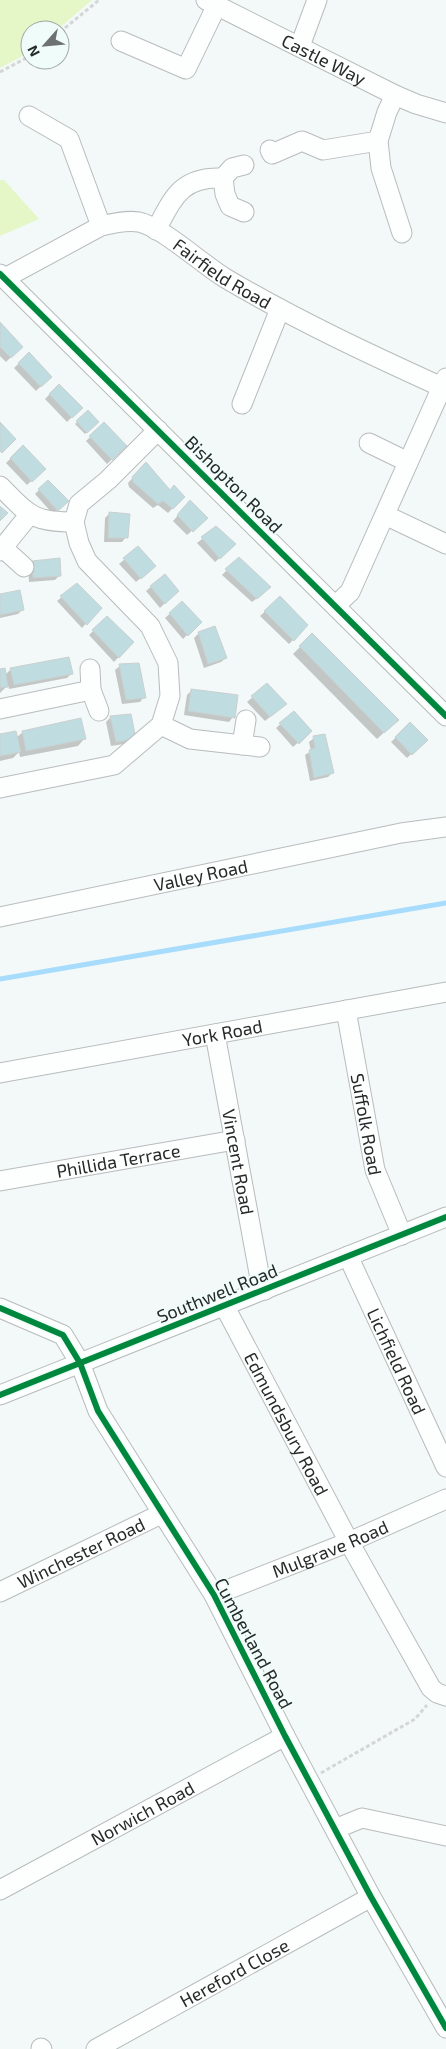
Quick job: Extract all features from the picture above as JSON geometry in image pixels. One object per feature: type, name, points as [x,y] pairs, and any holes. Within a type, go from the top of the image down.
[{"type":"street","points":[[300,46],[317,0]]},
{"type":"street","points":[[122,41],[186,69],[212,3]]},
{"type":"street","name":"Castle Way","points":[[212,3],[395,95],[446,113]]},
{"type":"street","points":[[395,95],[387,112],[378,141],[381,168],[402,233]]},
{"type":"street","points":[[30,116],[69,139],[101,226]]},
{"type":"street","points":[[270,150],[272,154],[302,141],[323,150],[378,141]]},
{"type":"street","points":[[244,165],[232,168],[223,178],[225,194],[230,206],[244,212]]},
{"type":"street","points":[[156,230],[175,195],[192,183],[209,177],[223,178]]},
{"type":"street","name":"Fairfield Road","points":[[2,276],[101,226],[115,222],[139,222],[156,230],[223,277],[280,309],[444,385]]},
{"type":"street","name":"Bishopton Road","points":[[2,276],[446,716]]},
{"type":"street","points":[[242,404],[280,309]]},
{"type":"street","points":[[336,605],[350,592],[444,385]]},
{"type":"street","points":[[0,788],[114,765],[161,725],[170,696],[168,662],[150,626],[87,561],[79,543],[74,522],[80,504],[108,480],[158,430]]},
{"type":"street","points":[[369,443],[408,462]]},
{"type":"street","points":[[0,486],[30,514],[47,522],[74,522]]},
{"type":"street","points":[[24,567],[2,550],[30,514]]},
{"type":"street","points":[[385,515],[446,544]]},
{"type":"street","points":[[90,669],[90,690],[98,711]]},
{"type":"street","points":[[0,709],[90,690]]},
{"type":"street","points":[[161,725],[190,739],[251,746],[246,720]]},
{"type":"street","name":"Valley Road","points":[[0,917],[400,833],[446,827]]},
{"type":"street","name":"Valley Road","points":[[400,833],[446,841]]},
{"type":"street","name":"York Road","points":[[0,1073],[446,992]]},
{"type":"street","name":"Suffolk Road","points":[[346,1010],[375,1170],[402,1235]]},
{"type":"street","name":"Vincent Road","points":[[216,1034],[259,1273],[265,1290]]},
{"type":"street","name":"Phillida Terrace","points":[[0,1181],[235,1140]]},
{"type":"street","name":"Southwell Road","points":[[0,1395],[80,1362],[225,1307],[446,1217]]},
{"type":"street","name":"Lichfield Road","points":[[348,1256],[446,1467]]},
{"type":"street","name":"Edmundsbury Road","points":[[225,1307],[349,1542],[431,1688],[442,1695]]},
{"type":"street","name":"Cumberland Road","points":[[0,1308],[63,1335],[80,1362],[98,1411],[161,1514],[214,1595],[285,1736],[371,1897],[446,2028]]},
{"type":"street","name":"Mulgrave Road","points":[[214,1595],[349,1542],[446,1500]]},
{"type":"street","name":"Winchester Road","points":[[0,1592],[161,1514]]},
{"type":"street","name":"Norwich Road","points":[[0,1890],[285,1736]]},
{"type":"street","points":[[335,1829],[362,1818],[446,1836]]},
{"type":"street","name":"Hereford Close","points":[[96,2049],[371,1897]]},
{"type":"path","points":[[70,24],[99,0]]},
{"type":"path","points":[[0,72],[20,61]]},
{"type":"path","points":[[309,1780],[415,1719],[442,1695]]},
{"type":"green space","points":[[0,0],[92,0],[69,20],[20,20],[20,57],[0,68]]},
{"type":"green space","points":[[0,180],[4,180],[39,219],[0,236]]},
{"type":"building","points":[[0,322],[23,347],[11,358],[0,347]]},
{"type":"building","points":[[29,352],[52,377],[41,387],[18,363]]},
{"type":"building","points":[[59,384],[83,408],[72,418],[49,394]]},
{"type":"building","points":[[88,410],[99,422],[87,433],[76,421]]},
{"type":"building","points":[[0,422],[16,439],[2,453],[0,451]]},
{"type":"building","points":[[104,422],[127,446],[112,460],[89,436]]},
{"type":"building","points":[[23,445],[46,469],[32,482],[10,458]]},
{"type":"building","points":[[146,462],[170,490],[174,485],[185,497],[173,509],[163,501],[158,504],[133,482],[132,477]]},
{"type":"building","points":[[48,480],[69,501],[58,511],[38,489]]},
{"type":"building","points":[[190,500],[208,518],[193,532],[177,515]]},
{"type":"building","points":[[0,506],[8,513],[0,521]]},
{"type":"building","points":[[109,512],[130,514],[128,538],[108,538]]},
{"type":"building","points":[[216,526],[236,544],[220,559],[201,537]]},
{"type":"building","points":[[138,546],[156,566],[141,579],[123,558]]},
{"type":"building","points":[[239,557],[271,587],[257,599],[225,569]]},
{"type":"building","points":[[60,558],[61,576],[33,578],[32,561]]},
{"type":"building","points":[[165,574],[179,591],[165,604],[150,586]]},
{"type":"building","points":[[77,583],[102,608],[87,625],[60,596]]},
{"type":"building","points":[[20,590],[24,610],[0,615],[0,594]]},
{"type":"building","points":[[280,596],[308,625],[294,641],[264,611]]},
{"type":"building","points":[[182,601],[202,622],[188,636],[169,613]]},
{"type":"building","points":[[107,616],[134,642],[119,658],[92,630]]},
{"type":"building","points":[[215,626],[227,658],[208,664],[198,632]]},
{"type":"building","points":[[312,633],[399,720],[384,733],[299,646]]},
{"type":"building","points":[[69,657],[73,674],[14,685],[10,668]]},
{"type":"building","points":[[139,663],[146,698],[126,700],[119,664]]},
{"type":"building","points":[[5,668],[8,687],[0,688],[0,669]]},
{"type":"building","points":[[267,683],[287,704],[270,717],[251,696]]},
{"type":"building","points":[[191,689],[238,695],[235,718],[188,711]]},
{"type":"building","points":[[294,711],[312,731],[299,744],[279,723]]},
{"type":"building","points":[[131,714],[136,739],[116,742],[110,716]]},
{"type":"building","points":[[81,718],[86,739],[26,751],[22,731]]},
{"type":"building","points":[[410,722],[428,740],[412,755],[395,737]]},
{"type":"building","points":[[16,731],[21,752],[0,756],[0,734]]},
{"type":"building","points":[[325,734],[334,773],[314,778],[309,750],[315,748],[313,736]]},
{"type":"waterway","points":[[0,979],[446,903]]},
{"type":"cycle path","points":[[0,274],[446,716]]},
{"type":"cycle path","points":[[0,1395],[446,1217]]},
{"type":"cycle path","points":[[0,1308],[63,1335],[80,1363],[98,1411],[214,1595],[285,1736],[371,1897],[446,2028]]}]
